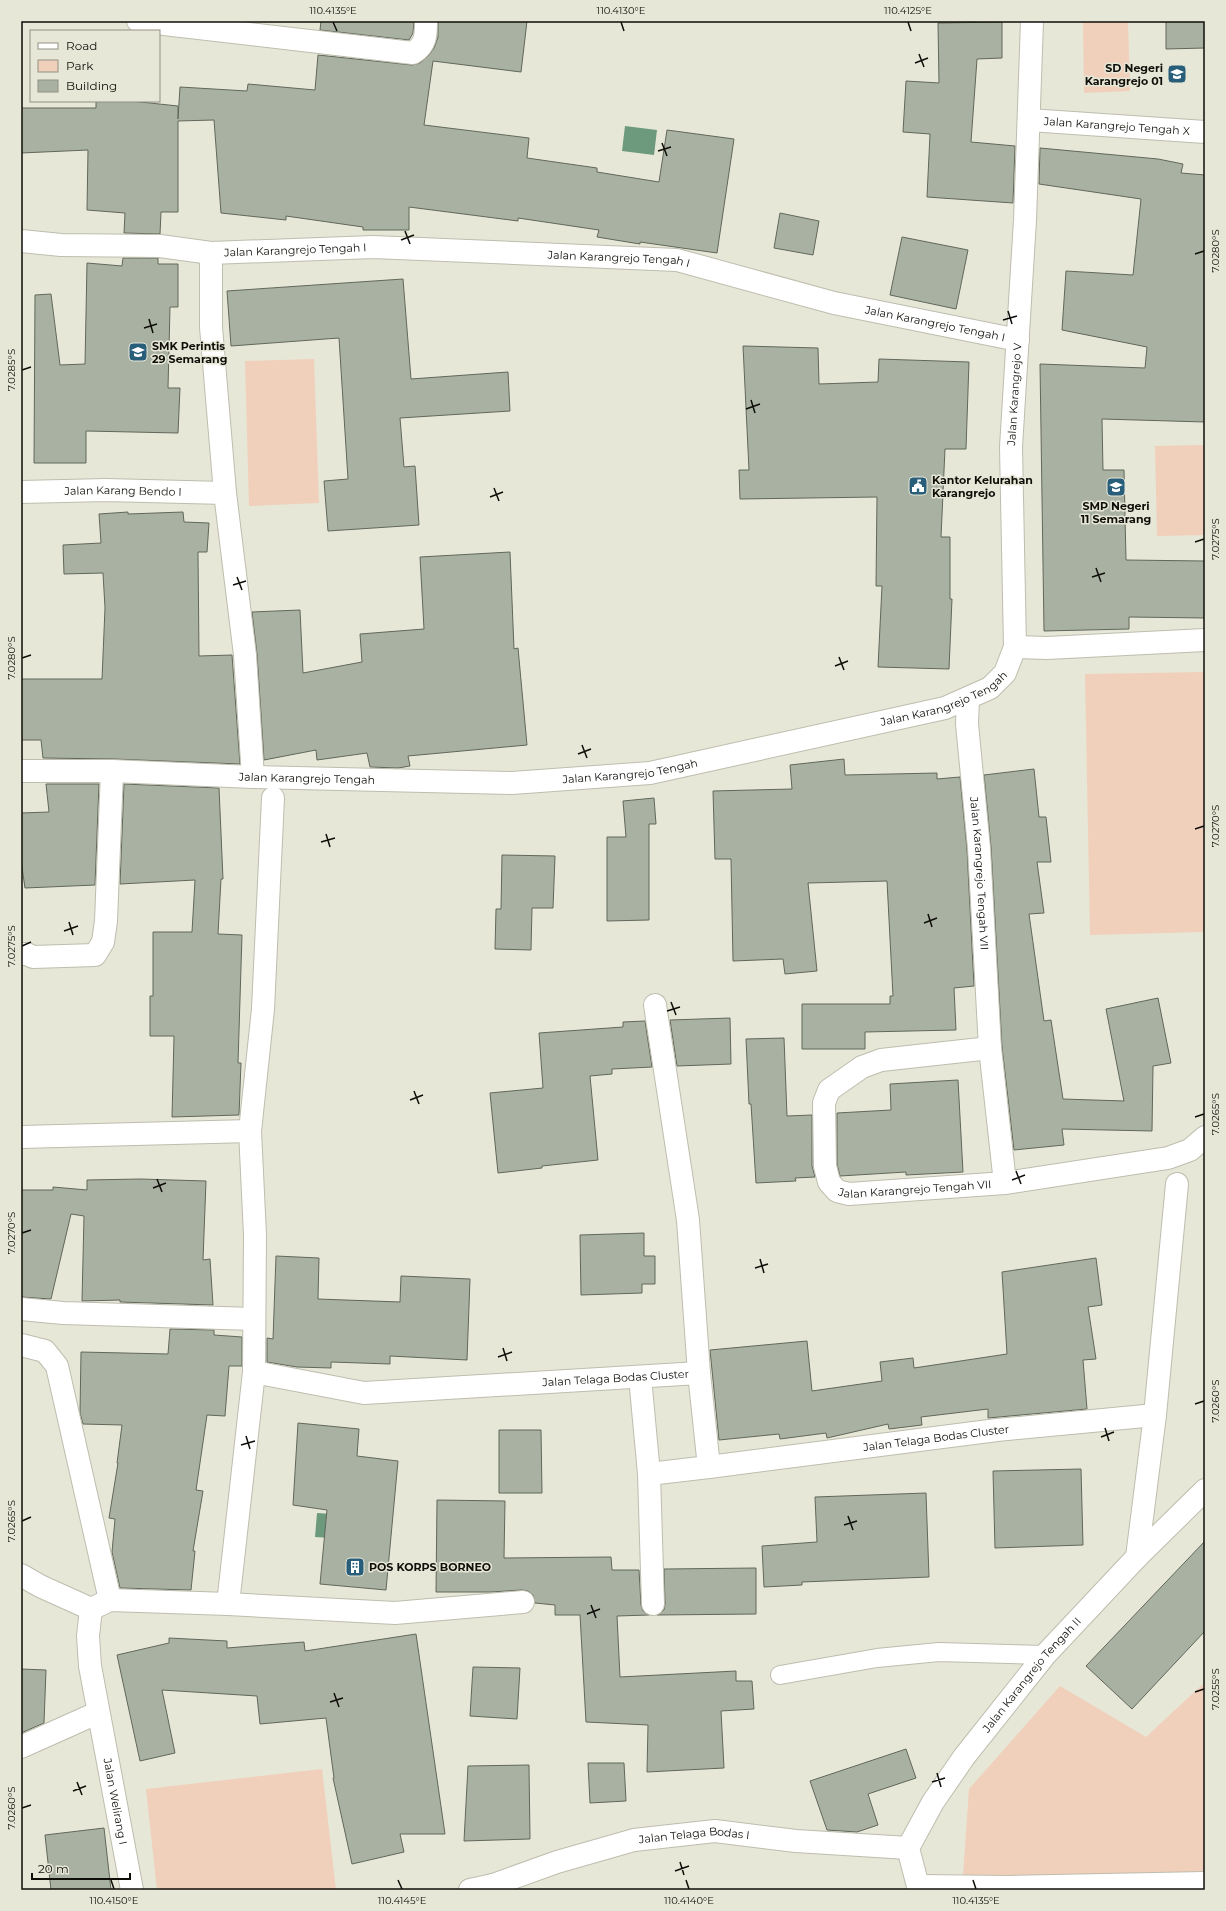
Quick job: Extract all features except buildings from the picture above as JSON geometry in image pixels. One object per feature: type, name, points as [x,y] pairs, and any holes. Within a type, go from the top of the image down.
[{"type":"street","points":[[138,21],[412,53],[422,45],[426,36],[426,21]]},
{"type":"street","name":"Jalan Karangrejo V","points":[[1015,647],[1011,447],[1025,220],[1032,21]]},
{"type":"street","name":"Jalan Karangrejo Tengah X","points":[[1029,120],[1205,132]]},
{"type":"street","name":"Jalan Karangrejo Tengah I","points":[[21,241],[61,245],[160,246],[211,253],[373,247],[677,260],[834,303],[1018,340]]},
{"type":"street","points":[[211,253],[211,327],[225,493],[245,655],[253,778]]},
{"type":"street","name":"Jalan Karang Bendo I","points":[[21,492],[106,490],[225,493]]},
{"type":"street","points":[[1015,647],[1047,648],[1205,640]]},
{"type":"street","name":"Jalan Karangrejo Tengah","points":[[21,771],[112,771],[253,778],[512,783],[650,773],[946,708],[990,688],[1005,673],[1015,647]]},
{"type":"street","name":"Jalan Karangrejo Tengah VII","points":[[968,699],[967,724],[979,848],[990,1048],[1005,1183]]},
{"type":"street","points":[[21,954],[28,954],[32,957],[95,955],[103,942],[109,868],[112,771]]},
{"type":"street","points":[[228,1604],[254,1372],[255,1235],[250,1130],[263,1009],[273,798]]},
{"type":"street","points":[[655,1005],[688,1220],[699,1373]]},
{"type":"street","name":"Jalan Karangrejo Tengah VII","points":[[990,1048],[881,1060],[862,1067],[829,1090],[824,1103],[825,1166],[829,1182],[837,1191],[849,1194],[1005,1183],[1168,1158],[1190,1150],[1205,1137]]},
{"type":"street","points":[[21,1137],[250,1130]]},
{"type":"street","points":[[1137,1557],[1155,1415],[1177,1184]]},
{"type":"street","points":[[21,1310],[254,1320]]},
{"type":"street","points":[[21,1345],[45,1351],[57,1366],[110,1600]]},
{"type":"street","name":"Jalan Telaga Bodas Cluster","points":[[254,1372],[364,1393],[699,1373],[709,1467],[997,1430],[1155,1415]]},
{"type":"street","points":[[640,1377],[649,1474],[653,1604]]},
{"type":"street","points":[[649,1474],[709,1467]]},
{"type":"street","name":"Jalan Karangrejo Tengah II","points":[[908,1848],[932,1802],[964,1757],[1045,1655],[1137,1557],[1205,1490]]},
{"type":"street","points":[[21,1575],[40,1586],[90,1609],[110,1600],[228,1604],[395,1613],[523,1602]]},
{"type":"street","name":"Jalan Welirang I","points":[[90,1609],[88,1636],[90,1666],[97,1713],[132,1890]]},
{"type":"street","points":[[21,1747],[97,1713]]},
{"type":"street","name":"Jalan Telaga Bodas I","points":[[470,1890],[491,1888],[557,1862],[634,1840],[715,1831],[796,1841],[908,1848]]},
{"type":"street","points":[[908,1848],[919,1888],[1205,1883]]},
{"type":"lane","points":[[780,1675],[877,1658],[939,1652],[1045,1655]]},
{"type":"green space","points":[[1083,21],[1128,21],[1130,91],[1084,93]]},
{"type":"green space","points":[[314,359],[319,503],[249,506],[245,361]]},
{"type":"green space","points":[[1205,445],[1205,535],[1157,536],[1155,446]]},
{"type":"green space","points":[[1205,672],[1205,932],[1090,935],[1085,674]]},
{"type":"green space","points":[[1205,1682],[1205,1887],[962,1890],[969,1789],[1060,1686],[1146,1737]]},
{"type":"green space","points":[[322,1769],[336,1890],[157,1890],[146,1789]]},
{"type":"shaded area","points":[[625,126],[657,130],[654,155],[622,151]]},
{"type":"shaded area","points":[[317,1513],[348,1515],[346,1539],[315,1537]]},
{"type":"place","name":"SD Negeri Karangrejo 01","points":[[1177,74]]},
{"type":"place","name":"SMK Perintis 29 Semarang","points":[[138,352]]},
{"type":"place","name":"Kantor Kelurahan Karangrejo","points":[[918,486]]},
{"type":"place","name":"SMP Negeri 11 Semarang","points":[[1116,487]]},
{"type":"place","name":"POS KORPS BORNEO","points":[[355,1567]]}]
